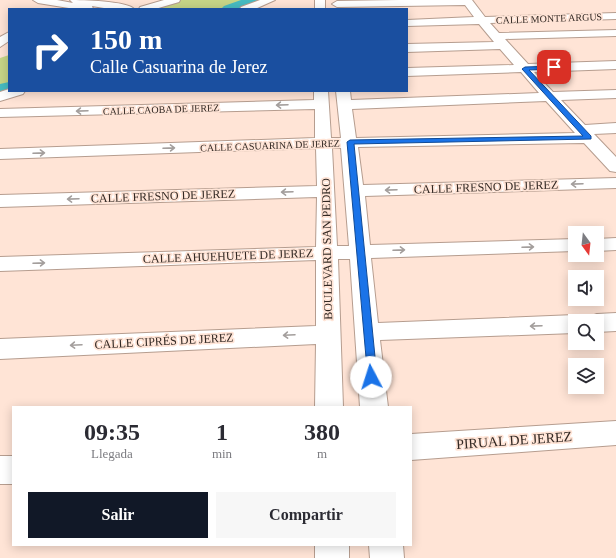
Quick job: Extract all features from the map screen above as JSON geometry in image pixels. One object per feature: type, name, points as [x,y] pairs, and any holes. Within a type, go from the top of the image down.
[{"type":"street","points":[[75,0],[123,8]]},
{"type":"street","points":[[112,0],[128,5],[132,8]]},
{"type":"street","points":[[147,8],[175,0]]},
{"type":"street","points":[[248,8],[270,0]]},
{"type":"street","points":[[337,4],[348,0]]},
{"type":"street","points":[[44,1],[87,8]]},
{"type":"street","points":[[337,4],[468,1],[482,21],[550,97],[616,167]]},
{"type":"street","name":"CALLE MONTE ARGUS","points":[[408,23],[616,16]]},
{"type":"street","points":[[555,34],[598,66]]},
{"type":"street","points":[[408,48],[501,41],[555,34],[615,34]]},
{"type":"street","points":[[0,43],[8,36]]},
{"type":"street","points":[[408,72],[616,65]]},
{"type":"street","points":[[0,97],[15,92]]},
{"type":"street","points":[[374,406],[356,191],[344,98],[550,97],[616,94]]},
{"type":"street","name":"CALLE CAOBA DE JEREZ","points":[[0,113],[321,98]]},
{"type":"street","name":"BOULEVARD SAN PEDRO","points":[[321,98],[326,191],[329,406]]},
{"type":"street","name":"CALLE CASUARINA DE JEREZ","points":[[0,154],[584,134],[616,128]]},
{"type":"street","name":"CALLE FRESNO DE JEREZ","points":[[356,191],[616,183]]},
{"type":"street","name":"CALLE FRESNO DE JEREZ","points":[[0,201],[326,191]]},
{"type":"street","points":[[604,245],[616,244]]},
{"type":"street","name":"CALLE AHUEHUETE DE JEREZ","points":[[0,264],[568,245]]},
{"type":"street","points":[[604,323],[616,322]]},
{"type":"street","points":[[368,332],[568,324]]},
{"type":"street","name":"CALLE CIPRÉS DE JEREZ","points":[[0,349],[328,334]]},
{"type":"street","name":"PIRUAL DE JEREZ","points":[[412,447],[616,433]]},
{"type":"street","points":[[0,470],[12,470]]},
{"type":"street","points":[[332,546],[332,558]]},
{"type":"street","points":[[386,546],[387,558]]},
{"type":"green space","points":[[180,0],[250,0],[228,8],[155,8]]},
{"type":"green space","points":[[8,55],[8,86],[0,89],[0,58]]},
{"type":"waterway","points":[[232,8],[255,0]]},
{"type":"waterway","points":[[0,91],[8,88]]},
{"type":"route","points":[[371,377],[358,218],[350,142],[588,138],[525,69],[554,67]]}]
